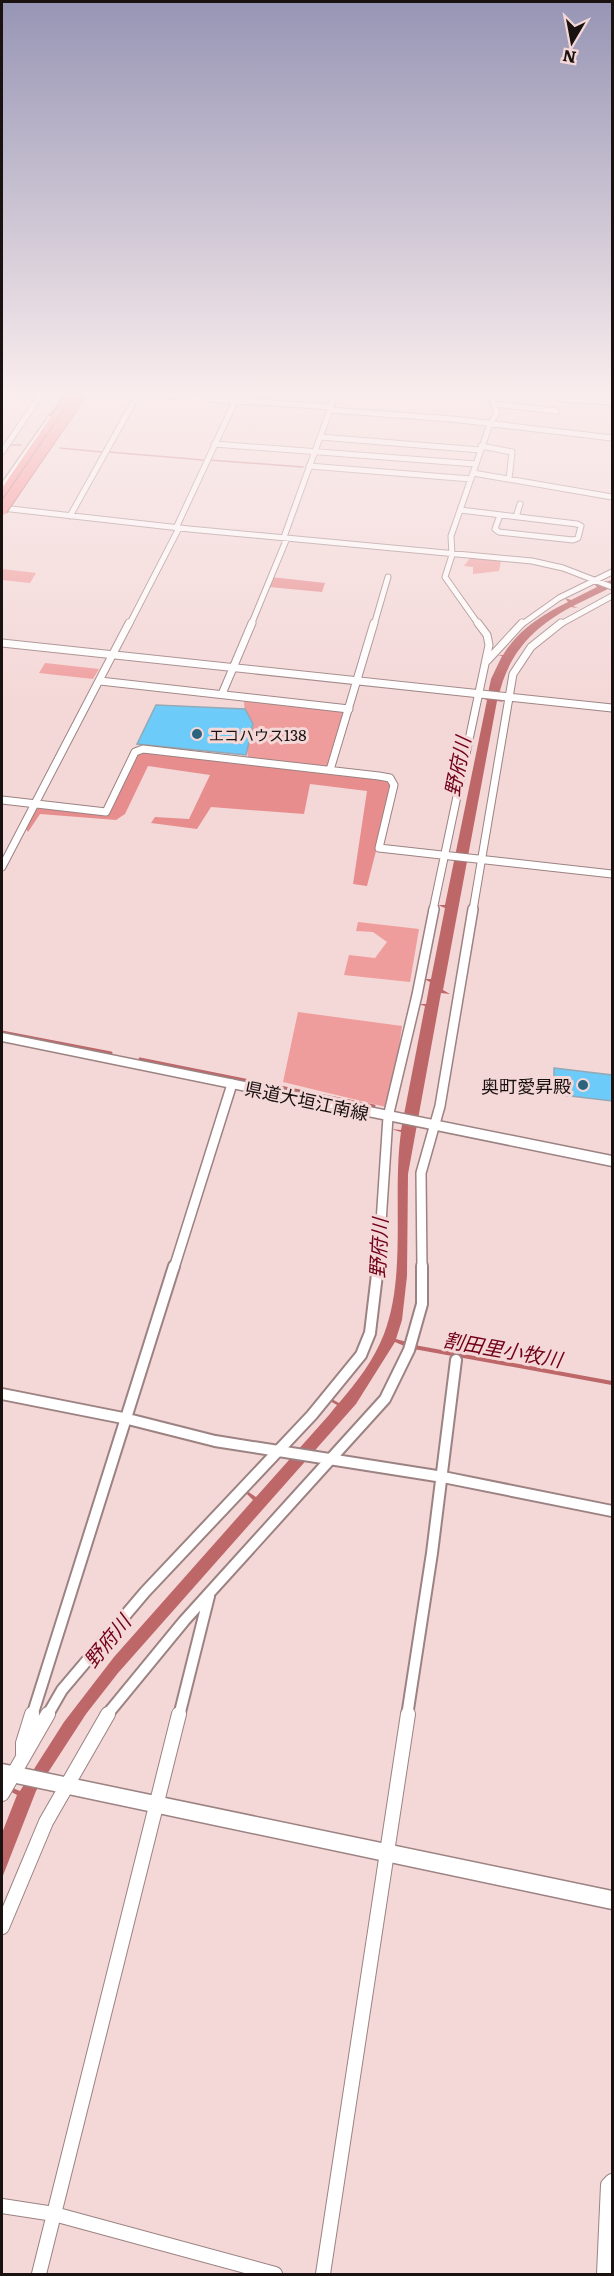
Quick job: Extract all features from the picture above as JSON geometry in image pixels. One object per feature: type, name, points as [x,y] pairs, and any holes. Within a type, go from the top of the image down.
[{"type":"main road","points":[[2,518],[4,509]]},
{"type":"main road","name":"県道大垣江南線","points":[[2,1037],[612,1161]]},
{"type":"main road","points":[[7,1774],[386,1851],[612,1900]]},
{"type":"street","points":[[70,516],[78,502]]},
{"type":"street","points":[[2,867],[100,681],[188,502]]},
{"type":"street","points":[[222,694],[297,502]]},
{"type":"street","points":[[2,1794],[7,1774],[23,1756],[68,1683],[145,1592],[348,1373],[361,1355],[370,1333],[378,1271],[388,1117],[417,995],[488,638],[447,583],[451,536],[463,502]]},
{"type":"street","points":[[516,517],[520,504]]},
{"type":"street","points":[[4,509],[177,528],[532,561],[563,568],[612,587]]},
{"type":"street","points":[[460,510],[579,524],[578,538],[569,540],[499,532],[495,529],[500,515]]},
{"type":"street","points":[[483,666],[503,640],[528,616],[612,572]]},
{"type":"street","points":[[330,770],[388,577]]},
{"type":"street","points":[[2,1927],[64,1787],[101,1722],[210,1593],[385,1400],[410,1346],[422,1305],[421,1173],[432,1126],[440,1106],[481,861],[506,729],[508,698],[517,666],[541,638],[567,618],[612,596]]},
{"type":"street","points":[[2,643],[612,708]]},
{"type":"street","points":[[100,681],[349,709]]},
{"type":"street","points":[[2,800],[106,812],[135,752],[142,748],[330,770],[390,778],[393,785],[392,795],[379,848],[443,857],[612,874]]},
{"type":"street","points":[[23,1756],[23,1743],[128,1419],[232,1084]]},
{"type":"street","points":[[323,2274],[443,1477],[456,1360]]},
{"type":"street","points":[[2,1394],[128,1419],[215,1441],[443,1477],[612,1511]]},
{"type":"street","points":[[39,2274],[210,1593]]},
{"type":"street","points":[[604,2274],[608,2185],[612,2181]]},
{"type":"street","points":[[2,2206],[54,2214],[274,2274]]},
{"type":"shaded area","points":[[470,558],[501,561],[499,571],[473,574],[473,567],[464,566]]},
{"type":"shaded area","points":[[2,569],[36,573],[30,583],[2,580]]},
{"type":"shaded area","points":[[271,577],[325,583],[322,592],[269,587]]},
{"type":"shaded area","points":[[612,580],[612,587],[573,606],[578,608],[571,607],[557,615],[523,644],[502,683],[498,699],[504,702],[497,701],[443,990],[450,994],[441,993],[408,1174],[407,1276],[402,1320],[396,1339],[418,1345],[416,1351],[395,1342],[356,1404],[118,1673],[86,1714],[36,1791],[2,1878],[2,1833],[17,1795],[6,1789],[8,1786],[20,1791],[64,1722],[114,1657],[253,1500],[246,1493],[247,1491],[256,1497],[337,1405],[328,1400],[330,1398],[339,1403],[352,1387],[380,1344],[391,1311],[397,1261],[401,1132],[391,1129],[401,1130],[425,1006],[418,1004],[426,1004],[430,982],[424,979],[431,979],[445,908],[438,905],[445,905],[487,700],[481,698],[487,698],[491,679],[502,656],[498,655],[503,655],[524,630],[540,617],[568,602],[565,598],[571,600],[597,587],[595,585]]},
{"type":"shaded area","points":[[45,663],[99,669],[93,679],[39,673]]},
{"type":"shaded area","points":[[244,701],[349,709],[331,768],[248,761]]},
{"type":"shaded area","points":[[135,752],[386,777],[393,785],[367,886],[353,884],[367,791],[310,784],[304,814],[211,807],[197,829],[151,823],[155,817],[189,819],[210,775],[148,766],[125,814],[116,820],[40,814],[28,832],[26,829],[32,808],[106,812]]},
{"type":"shaded area","points":[[358,922],[419,929],[410,982],[344,975],[349,955],[375,958],[387,942],[373,932],[356,931]]},
{"type":"shaded area","points":[[298,1012],[402,1026],[390,1108],[283,1082]]},
{"type":"building","name":"エコハウス138","points":[[156,705],[245,709],[253,724],[246,755],[137,744]]},
{"type":"building","name":"奥町愛昇殿","points":[[554,1068],[612,1075],[612,1101],[554,1094]]},
{"type":"waterway","points":[[2,1032],[111,1053]]},
{"type":"waterway","points":[[140,1059],[374,1106]]},
{"type":"waterway","name":"割田里小牧川","points":[[414,1347],[612,1383]]},
{"type":"place","name":"エコハウス138","points":[[197,734]]},
{"type":"place","name":"奥町愛昇殿","points":[[583,1085]]},
{"type":"water label","name":"野府川","points":[[456,766]]},
{"type":"water label","name":"野府川","points":[[377,1248]]},
{"type":"water label","name":"野府川","points":[[106,1640]]}]
